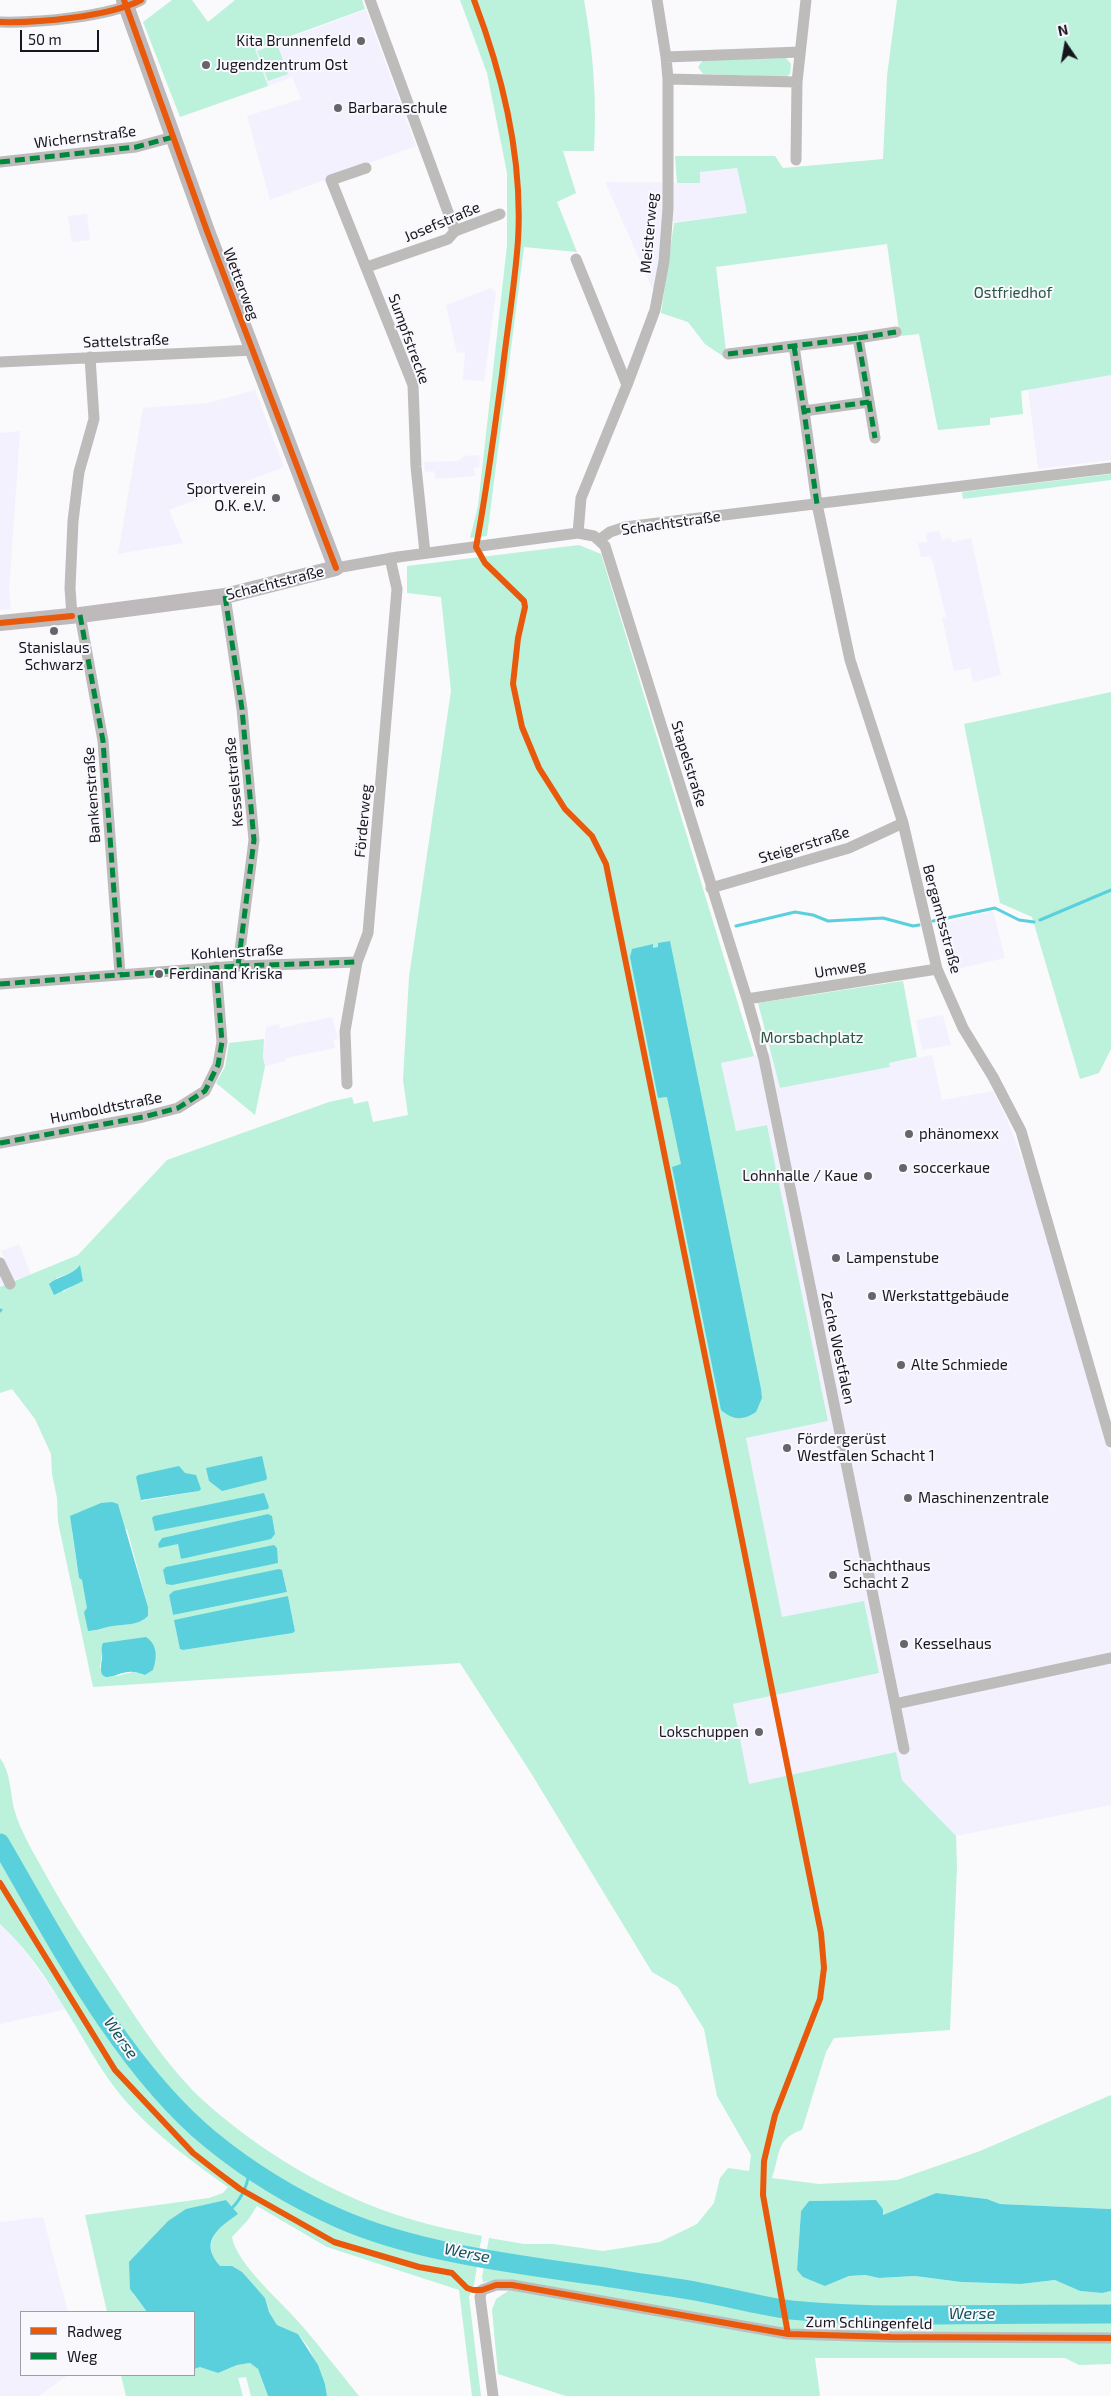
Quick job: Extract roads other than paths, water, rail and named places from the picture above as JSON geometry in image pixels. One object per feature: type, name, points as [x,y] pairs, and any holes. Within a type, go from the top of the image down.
[{"type":"street","points":[[370,0],[455,231]]},
{"type":"street","name":"Meisterweg","points":[[578,533],[581,498],[651,324],[664,261],[668,172],[668,79],[657,0]]},
{"type":"street","points":[[796,160],[797,82],[806,0]]},
{"type":"street","points":[[0,22],[52,19],[130,2]]},
{"type":"street","name":"Wetterweg","points":[[130,2],[173,137],[336,568]]},
{"type":"street","points":[[666,57],[800,52]]},
{"type":"street","points":[[668,79],[797,82]]},
{"type":"street","name":"Wichernstraße","points":[[0,162],[136,147],[173,137]]},
{"type":"street","name":"Sumpfstrecke","points":[[366,168],[332,180],[413,386],[416,467],[425,553]]},
{"type":"street","name":"Josefstraße","points":[[367,267],[448,239],[455,231],[500,214]]},
{"type":"street","points":[[576,259],[627,385]]},
{"type":"street","points":[[728,354],[896,332]]},
{"type":"street","points":[[858,338],[875,438]]},
{"type":"street","name":"Bergamtsstraße","points":[[794,346],[817,504],[850,660],[903,822],[937,969],[962,1028],[993,1077],[1021,1131],[1111,1442]]},
{"type":"street","name":"Sattelstraße","points":[[0,362],[254,350]]},
{"type":"street","name":"Bankenstraße","points":[[90,357],[94,419],[79,472],[74,511],[70,588],[103,741],[120,974]]},
{"type":"street","points":[[804,411],[869,402]]},
{"type":"street","name":"Schachtstraße","points":[[0,623],[76,616],[225,596],[336,568],[425,553],[578,533],[587,534],[599,540],[610,532],[625,527],[1111,468]]},
{"type":"street","name":"Stapelstraße","points":[[599,540],[609,554],[711,888],[747,999]]},
{"type":"street","name":"Förderweg","points":[[347,1084],[345,1031],[357,962],[368,933],[397,589],[390,558]]},
{"type":"street","name":"Kesselstraße","points":[[225,596],[242,708],[254,840],[238,966]]},
{"type":"street","name":"Steigerstraße","points":[[711,888],[850,848],[903,822]]},
{"type":"street","name":"Kohlenstraße","points":[[0,984],[216,967],[357,962]]},
{"type":"street","name":"Humboldtstraße","points":[[0,1143],[143,1117],[178,1108],[205,1091],[218,1065],[222,1042],[216,967]]},
{"type":"street","name":"Umweg","points":[[747,999],[937,969]]},
{"type":"street","name":"Zeche Westfalen","points":[[747,999],[764,1059],[904,1748]]},
{"type":"street","points":[[0,1263],[10,1284]]},
{"type":"street","points":[[895,1704],[1111,1658]]},
{"type":"street","name":"Zum Schlingenfeld","points":[[493,2396],[480,2297],[482,2290],[496,2285],[512,2285],[788,2334],[891,2337],[1111,2338]]},
{"type":"water","points":[[670,941],[761,1389],[762,1398],[756,1412],[742,1418],[730,1416],[721,1410],[672,1167],[681,1164],[667,1097],[658,1098],[630,957],[632,949],[653,944],[653,948],[658,947],[658,943]]},
{"type":"water","points":[[80,1265],[83,1281],[54,1295],[49,1284],[74,1271]]},
{"type":"water","points":[[262,1456],[266,1480],[222,1491],[209,1481],[206,1468]]},
{"type":"water","points":[[179,1466],[185,1473],[196,1475],[201,1489],[199,1491],[141,1500],[136,1477],[138,1475]]},
{"type":"water","points":[[264,1493],[268,1509],[155,1531],[152,1518],[154,1516]]},
{"type":"water","points":[[112,1502],[118,1504],[148,1607],[148,1616],[136,1623],[88,1631],[84,1612],[87,1608],[82,1580],[79,1578],[70,1516],[101,1503]]},
{"type":"water","points":[[268,1514],[272,1516],[275,1534],[271,1539],[181,1559],[178,1544],[159,1548],[158,1544],[162,1538]]},
{"type":"water","points":[[274,1545],[277,1548],[278,1563],[172,1585],[166,1584],[163,1570],[166,1567]]},
{"type":"water","points":[[279,1569],[282,1570],[287,1592],[173,1615],[169,1595],[174,1591]]},
{"type":"water","points":[[288,1596],[295,1631],[293,1633],[180,1649],[174,1620]]},
{"type":"water","points":[[146,1637],[153,1644],[156,1652],[153,1670],[145,1675],[127,1672],[105,1677],[102,1674],[103,1643]]},
{"type":"water","points":[[936,2193],[987,2199],[1000,2204],[1111,2209],[1111,2291],[1102,2293],[1080,2291],[1055,2280],[1021,2284],[961,2282],[915,2276],[879,2278],[865,2275],[849,2276],[825,2286],[803,2277],[797,2270],[801,2211],[809,2201],[876,2200],[883,2209],[883,2215]]},
{"type":"water","points":[[226,2200],[238,2214],[223,2225],[213,2237],[211,2250],[214,2257],[220,2266],[232,2266],[242,2272],[265,2298],[269,2312],[277,2325],[298,2334],[318,2365],[327,2396],[268,2396],[258,2369],[250,2363],[237,2365],[218,2373],[200,2367],[195,2369],[195,2311],[146,2311],[130,2289],[129,2262],[168,2221],[186,2209]]},
{"type":"waterway","points":[[1040,920],[1111,890]]},
{"type":"waterway","points":[[933,921],[995,908],[1019,920],[1034,922]]},
{"type":"waterway","points":[[736,926],[795,912],[813,915],[828,921],[883,918],[913,926],[919,925]]},
{"type":"waterway","name":"Werse","points":[[0,1843],[68,1961],[120,2040],[148,2077],[211,2140],[256,2173],[288,2193],[338,2218],[403,2241],[472,2257],[685,2289],[791,2310],[885,2315],[1111,2314]]},
{"type":"waterway","points":[[232,2208],[244,2190],[249,2168]]},
{"type":"place","name":"Kita Brunnenfeld","points":[[361,41]]},
{"type":"place","name":"Jugendzentrum Ost","points":[[206,65]]},
{"type":"place","name":"Barbaraschule","points":[[338,108]]},
{"type":"place","name":"Sportverein O.K. e.V.","points":[[276,498]]},
{"type":"place","name":"Stanislaus Schwarz","points":[[54,631]]},
{"type":"place","name":"Ferdinand Kriska","points":[[159,974]]},
{"type":"place","name":"phänomexx","points":[[909,1134]]},
{"type":"place","name":"soccerkaue","points":[[903,1168]]},
{"type":"place","name":"Lohnhalle / Kaue","points":[[868,1176]]},
{"type":"place","name":"Lampenstube","points":[[836,1258]]},
{"type":"place","name":"Werkstattgebäude","points":[[872,1296]]},
{"type":"place","name":"Alte Schmiede","points":[[901,1365]]},
{"type":"place","name":"Fördergerüst Westfalen Schacht 1","points":[[787,1448]]},
{"type":"place","name":"Maschinenzentrale","points":[[908,1498]]},
{"type":"place","name":"Schachthaus Schacht 2","points":[[833,1575]]},
{"type":"place","name":"Kesselhaus","points":[[904,1644]]},
{"type":"place","name":"Lokschuppen","points":[[759,1732]]},
{"type":"park label","name":"Ostfriedhof","points":[[1013,293]]},
{"type":"park label","name":"Morsbachplatz","points":[[812,1038]]}]
